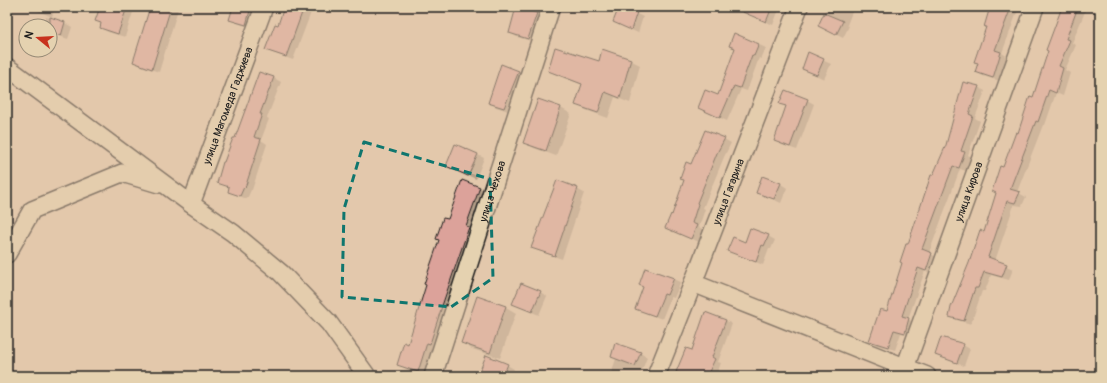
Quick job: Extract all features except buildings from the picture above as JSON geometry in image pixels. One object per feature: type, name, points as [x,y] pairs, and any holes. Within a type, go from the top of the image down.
[{"type":"street","name":"улица Магомеда Гаджиева","points":[[191,204],[264,7]]},
{"type":"street","name":"улица Чехова","points":[[433,376],[551,7]]},
{"type":"street","name":"улица Гагарина","points":[[656,376],[799,7]]},
{"type":"street","name":"улица Кирова","points":[[904,372],[1035,7]]},
{"type":"street","points":[[7,67],[191,204],[233,233],[281,273],[329,323],[367,376]]},
{"type":"street","points":[[7,254],[32,210],[122,174],[170,187]]},
{"type":"street","points":[[693,283],[904,372],[927,376]]},
{"type":"highlighted area","points":[[364,142],[490,179],[493,278],[451,307],[342,297],[344,209]]}]
